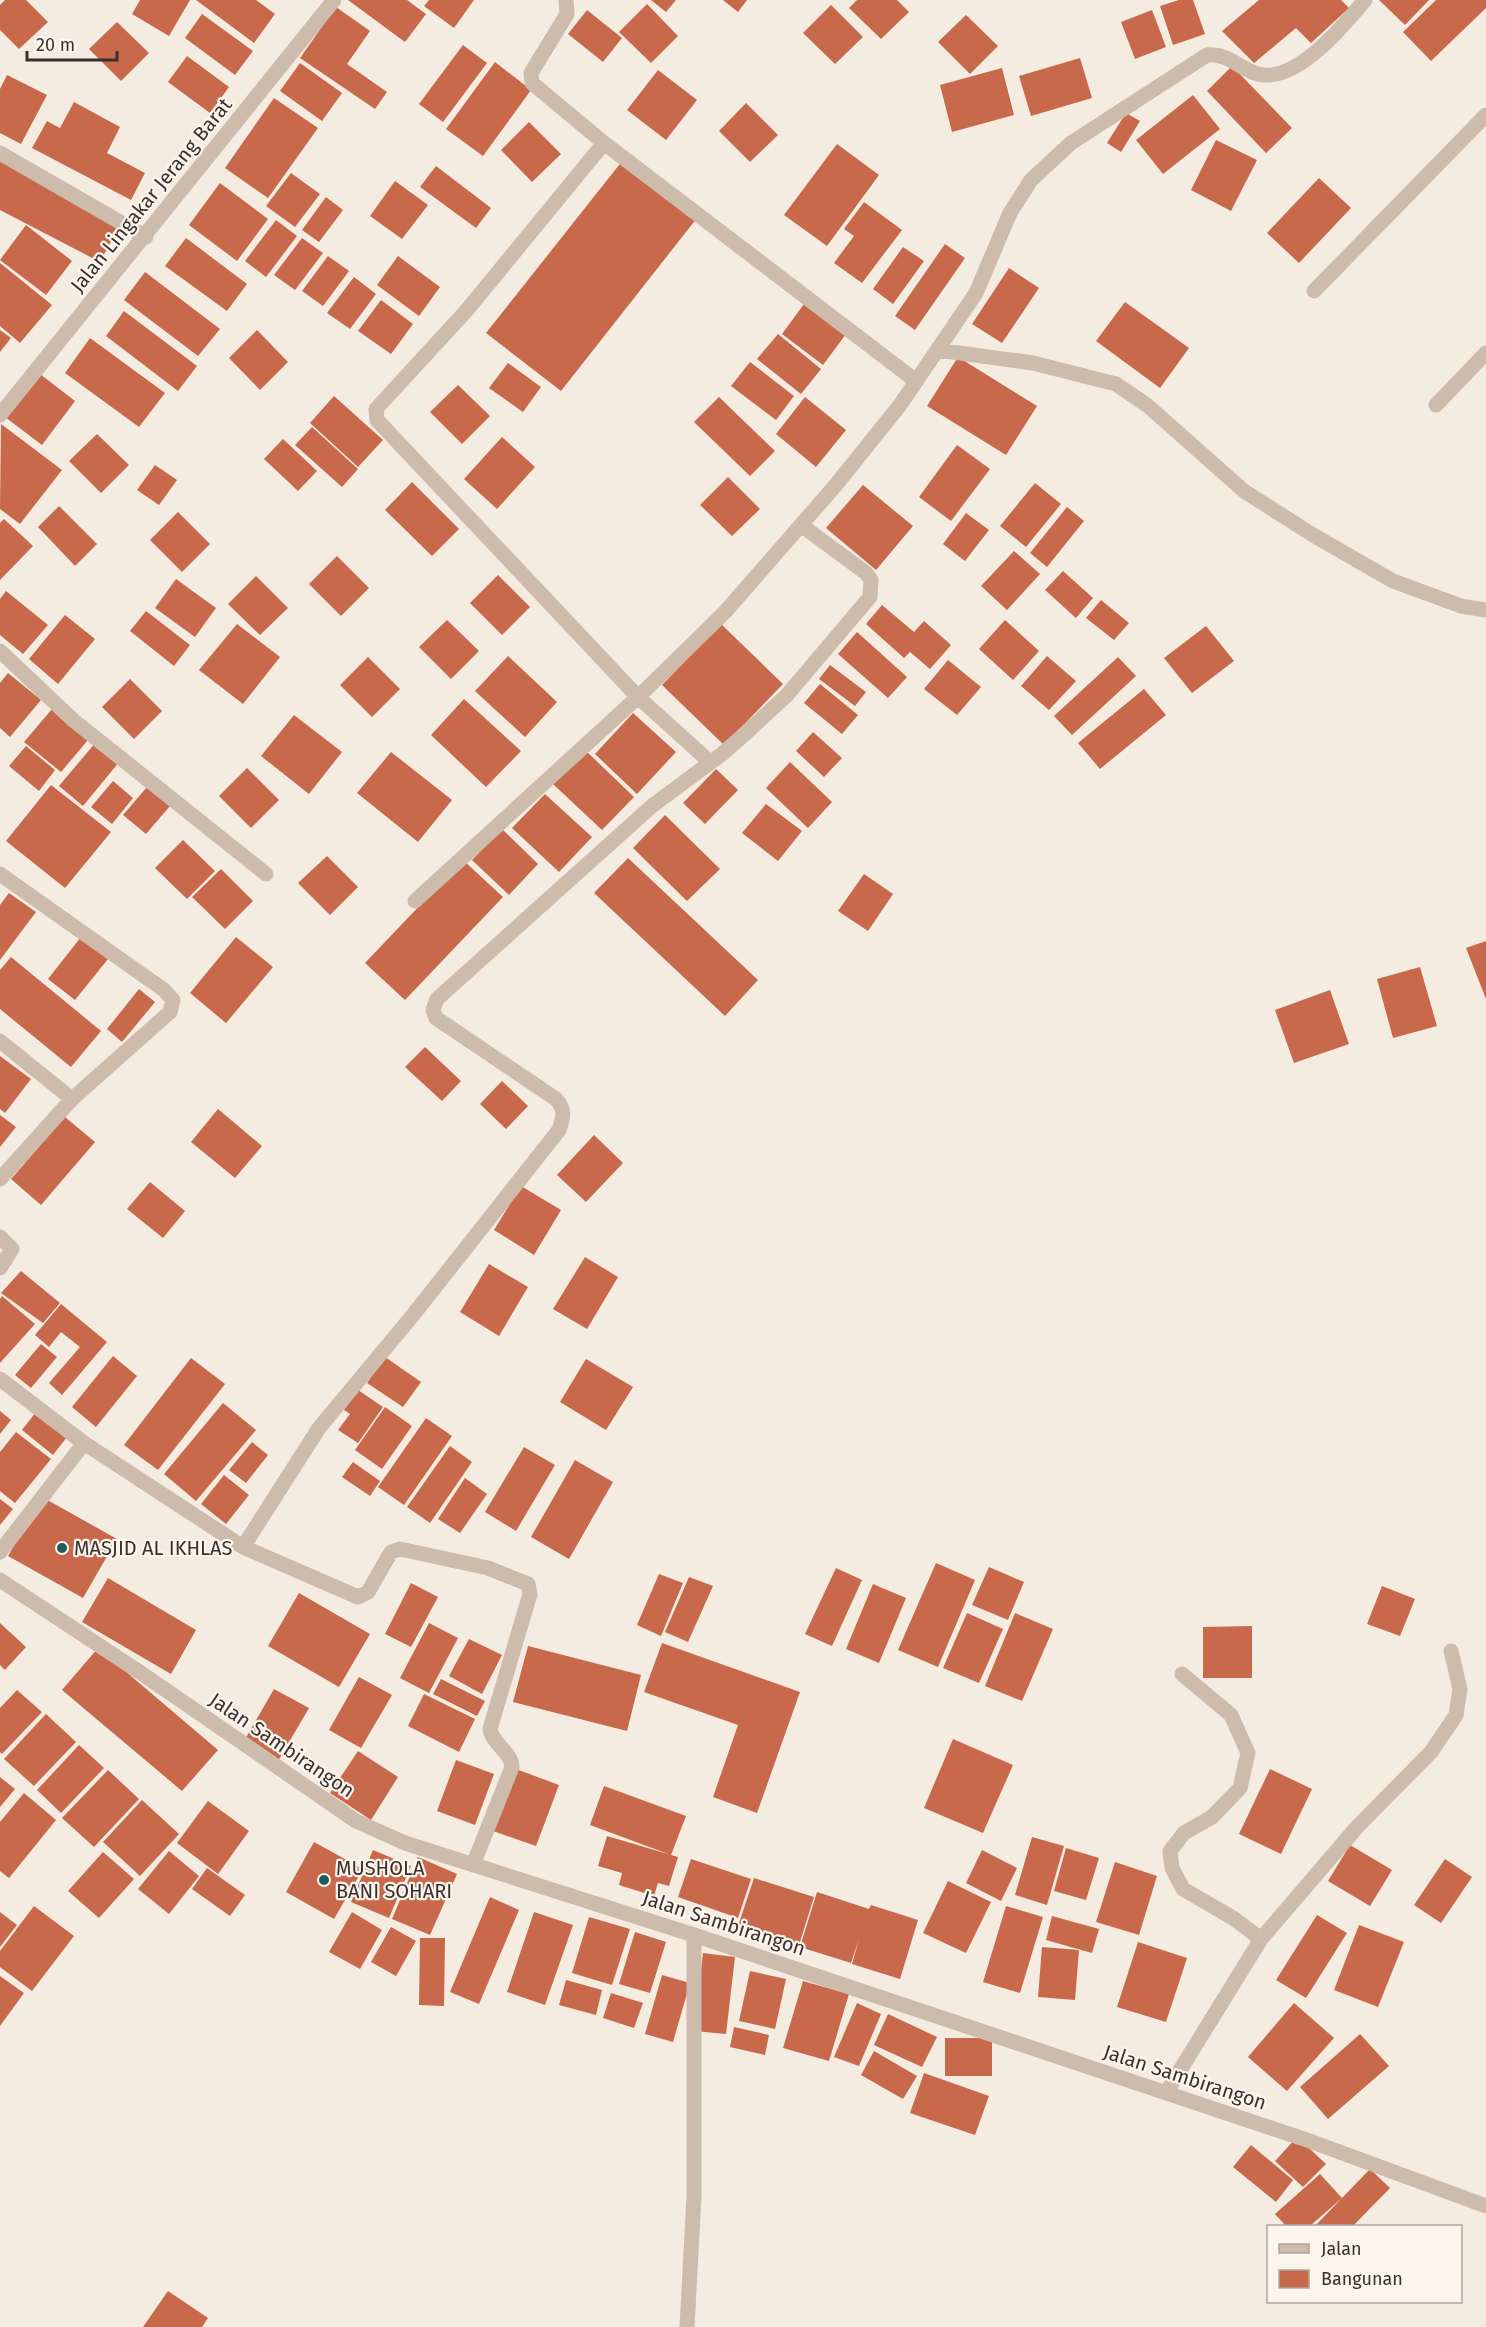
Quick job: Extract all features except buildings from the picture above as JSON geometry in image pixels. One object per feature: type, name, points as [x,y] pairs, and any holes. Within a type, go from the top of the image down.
[{"type":"street","name":"Jalan Lingakar Jerang Barat","points":[[0,415],[146,237],[334,0]]},
{"type":"street","points":[[567,0],[567,14],[530,78],[604,143],[916,381]]},
{"type":"street","points":[[415,901],[638,698],[725,612],[801,525],[900,405],[976,293],[1019,197],[1031,180],[1071,143],[1207,55],[1220,54],[1257,74],[1285,70],[1308,59],[1335,36],[1365,0]]},
{"type":"street","points":[[1314,291],[1486,115]]},
{"type":"street","points":[[604,143],[467,310],[379,406],[376,414],[377,420],[638,698],[710,762]]},
{"type":"street","points":[[0,153],[146,237]]},
{"type":"street","points":[[938,350],[1033,363],[1116,384],[1148,406],[1244,491],[1313,535],[1393,581],[1461,606],[1486,609]]},
{"type":"street","points":[[1436,405],[1486,353]]},
{"type":"street","points":[[243,1547],[319,1428],[473,1241],[559,1130],[563,1120],[562,1105],[556,1099],[436,1018],[433,1010],[437,999],[652,806],[722,754],[787,695],[870,597],[871,580],[866,573],[801,525]]},
{"type":"street","points":[[0,651],[73,720],[266,874]]},
{"type":"street","points":[[0,874],[164,990],[174,1004],[170,1012],[72,1099],[0,1179]]},
{"type":"street","points":[[0,1041],[72,1099]]},
{"type":"street","points":[[0,1237],[12,1249],[0,1268]]},
{"type":"street","points":[[0,1379],[84,1443],[243,1547],[358,1597],[368,1592],[391,1552],[400,1549],[488,1568],[528,1584],[530,1594],[490,1729],[491,1736],[511,1761],[512,1767],[473,1865]]},
{"type":"street","points":[[0,1552],[84,1443]]},
{"type":"street","name":"Jalan Sambirangon","points":[[0,1580],[356,1821],[405,1843],[694,1935],[1307,2140],[1486,2206]]},
{"type":"street","points":[[1166,2093],[1261,1940],[1358,1827],[1431,1752],[1456,1715],[1460,1689],[1451,1651]]},
{"type":"street","points":[[1182,1674],[1231,1715],[1248,1753],[1240,1788],[1212,1816],[1184,1833],[1170,1851],[1172,1868],[1183,1889],[1233,1918],[1261,1940]]},
{"type":"street","points":[[687,2327],[694,2197],[694,1935]]},
{"type":"place","name":"MASJID AL IKHLAS","points":[[62,1548]]},
{"type":"place","name":"MUSHOLA BANI SOHARI","points":[[324,1880]]}]
